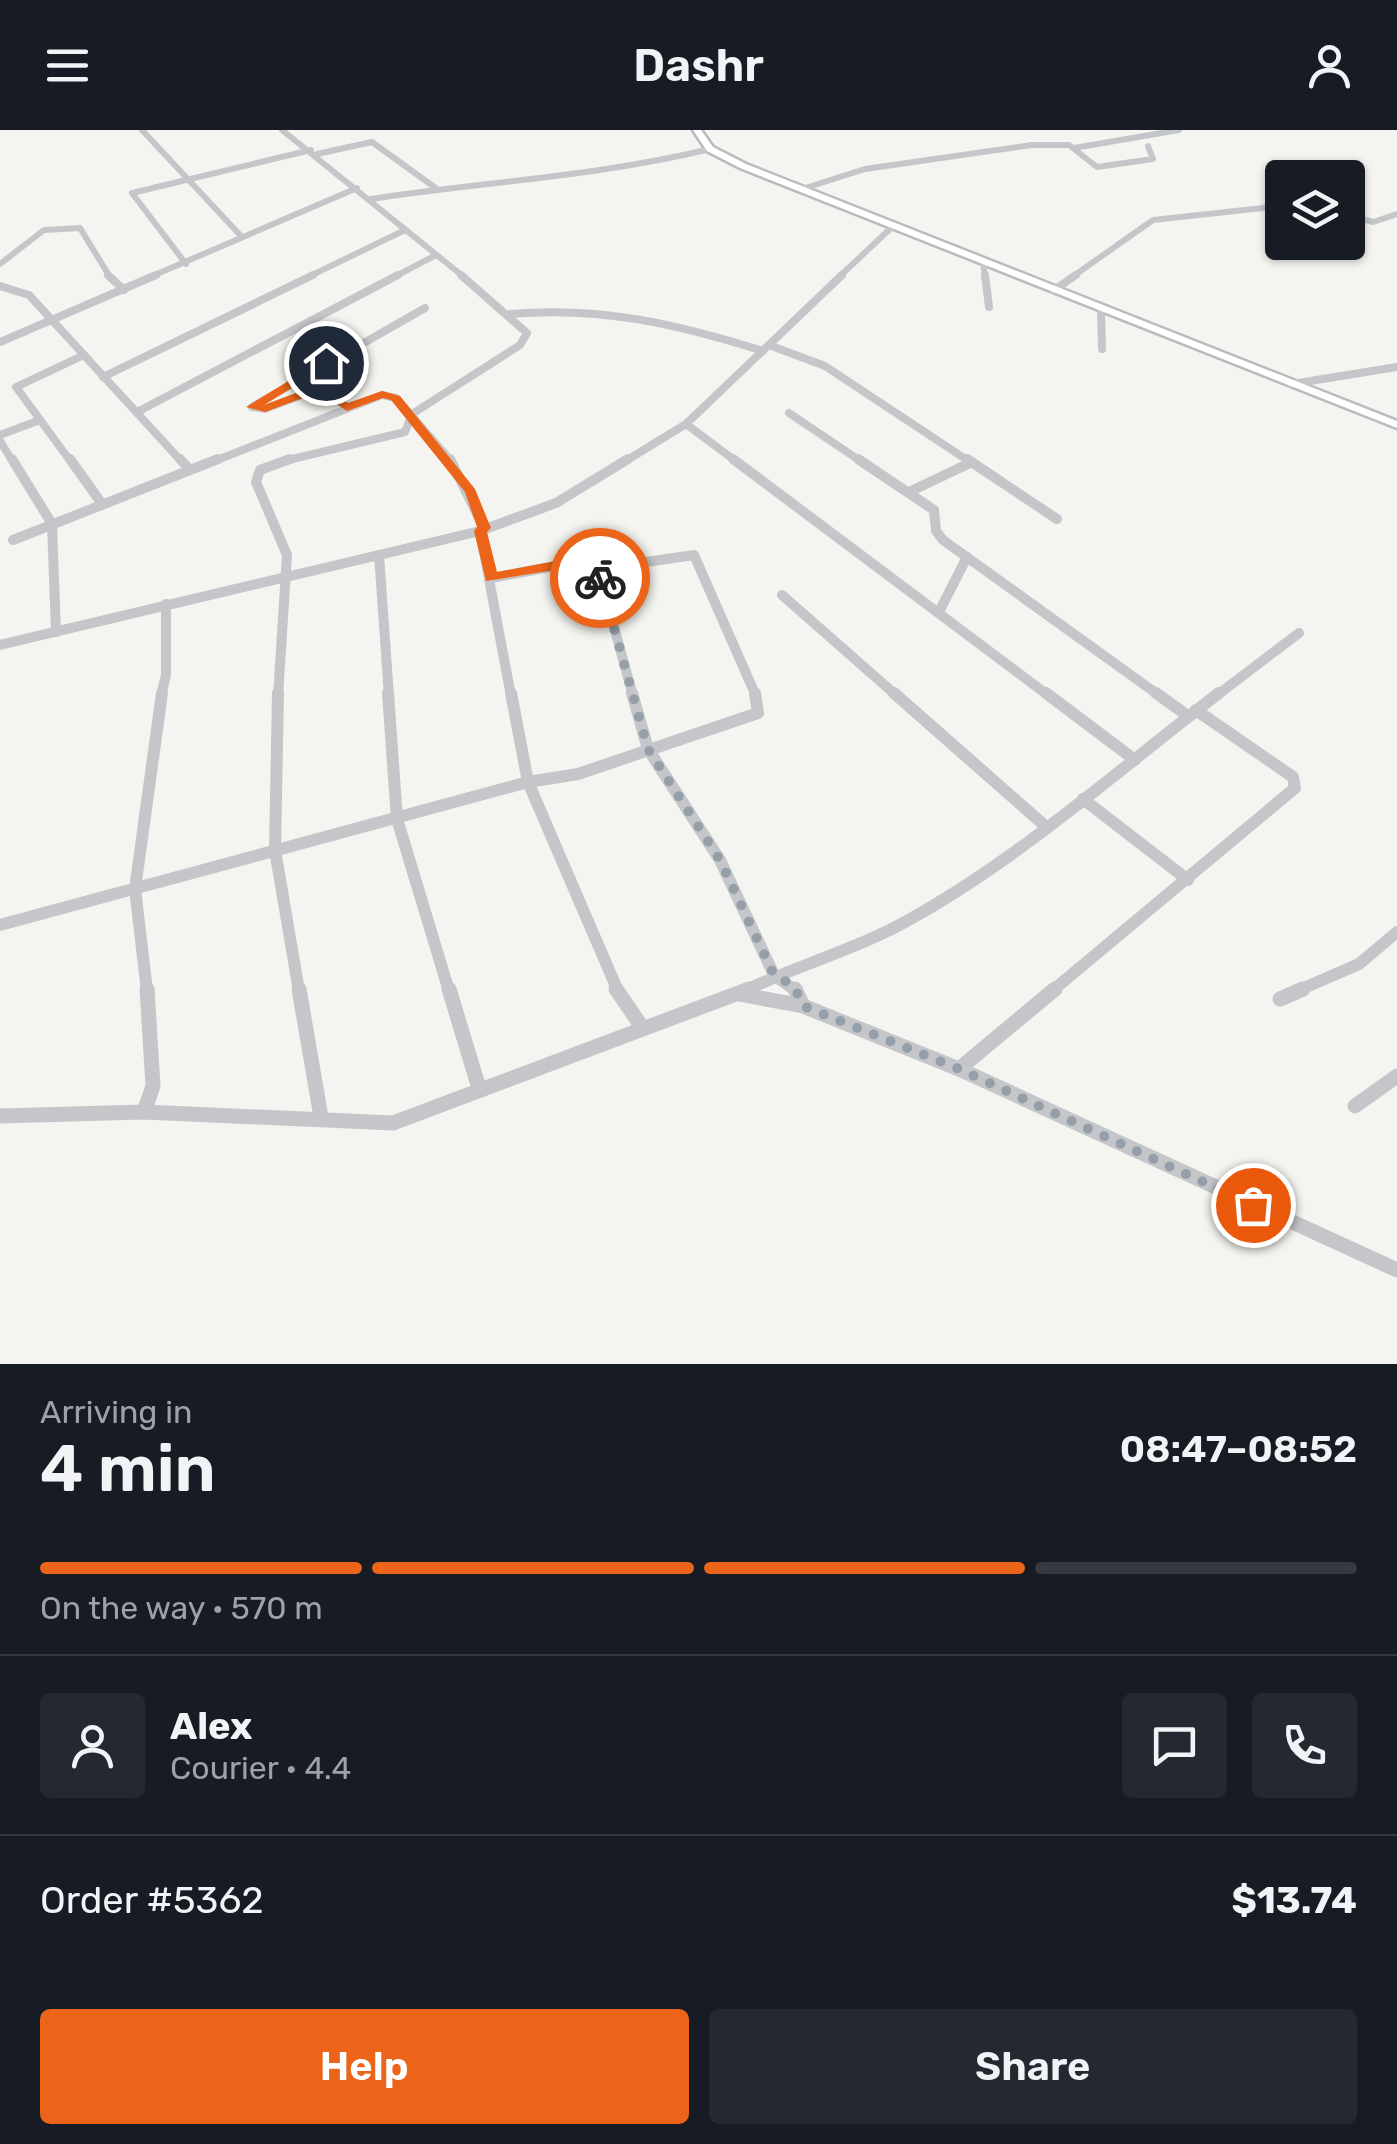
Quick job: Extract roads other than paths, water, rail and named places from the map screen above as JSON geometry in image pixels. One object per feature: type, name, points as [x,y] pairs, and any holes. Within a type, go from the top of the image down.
[{"type":"street","points":[[142,130],[241,236]]},
{"type":"street","points":[[282,130],[510,314],[522,326],[526,339],[412,414],[405,432],[260,470],[256,482],[260,501],[287,555],[278,689],[276,850],[321,1117]]},
{"type":"street","points":[[697,130],[710,149],[802,189],[1397,424]]},
{"type":"street","points":[[802,189],[887,166],[1032,145],[1074,148],[1179,130]]},
{"type":"street","points":[[186,264],[132,194],[187,179],[372,142],[437,190]]},
{"type":"street","points":[[1074,148],[1097,167],[1153,159],[1148,146]]},
{"type":"street","points":[[371,200],[627,169],[710,149]]},
{"type":"street","points":[[0,342],[357,188]]},
{"type":"street","points":[[1054,290],[1153,220],[1265,208]]},
{"type":"street","points":[[1365,220],[1372,222],[1397,214]]},
{"type":"street","points":[[0,264],[44,230],[58,226],[80,228],[114,284],[124,290]]},
{"type":"street","points":[[0,645],[482,529],[556,503],[686,424],[892,226]]},
{"type":"street","points":[[102,377],[405,230]]},
{"type":"street","points":[[139,412],[436,256]]},
{"type":"street","points":[[983,262],[989,307]]},
{"type":"street","points":[[0,286],[29,294],[50,323],[139,412],[189,469]]},
{"type":"street","points":[[510,314],[555,307],[610,310],[825,366],[1057,519]]},
{"type":"street","points":[[347,407],[323,388],[265,409],[252,404],[425,308]]},
{"type":"street","points":[[1100,308],[1102,348]]},
{"type":"street","points":[[84,355],[16,387],[16,394],[102,504]]},
{"type":"street","points":[[1292,384],[1397,366]]},
{"type":"street","points":[[13,540],[382,394],[396,398],[458,470],[482,529],[528,782],[610,978],[642,1027]]},
{"type":"street","points":[[789,413],[934,510],[939,536],[967,557],[1293,778],[1296,784],[1188,880],[959,1069]]},
{"type":"street","points":[[40,420],[0,438],[52,524],[56,632]]},
{"type":"street","points":[[686,424],[940,610],[1135,760]]},
{"type":"street","points":[[908,492],[972,462]]},
{"type":"street","points":[[378,555],[396,819],[479,1088]]},
{"type":"street","points":[[0,925],[528,782],[578,774],[758,713],[758,698],[694,555],[598,569],[561,564],[491,578]]},
{"type":"street","points":[[940,610],[967,557]]},
{"type":"street","points":[[598,569],[648,749],[720,860],[774,975],[794,986],[803,1006]]},
{"type":"street","points":[[782,594],[1044,824]]},
{"type":"street","points":[[144,1112],[153,1086],[152,1034],[135,889],[148,774],[166,675],[166,604]]},
{"type":"street","points":[[0,1116],[144,1112],[393,1123],[446,1106],[479,1088],[738,994],[774,975],[872,940],[926,910],[1083,800],[1299,634]]},
{"type":"street","points":[[1083,800],[1188,880]]},
{"type":"street","points":[[1280,999],[1344,971],[1389,943],[1397,932]]},
{"type":"street","points":[[738,994],[803,1006],[959,1069],[1397,1270]]},
{"type":"street","points":[[1355,1106],[1397,1076]]}]
